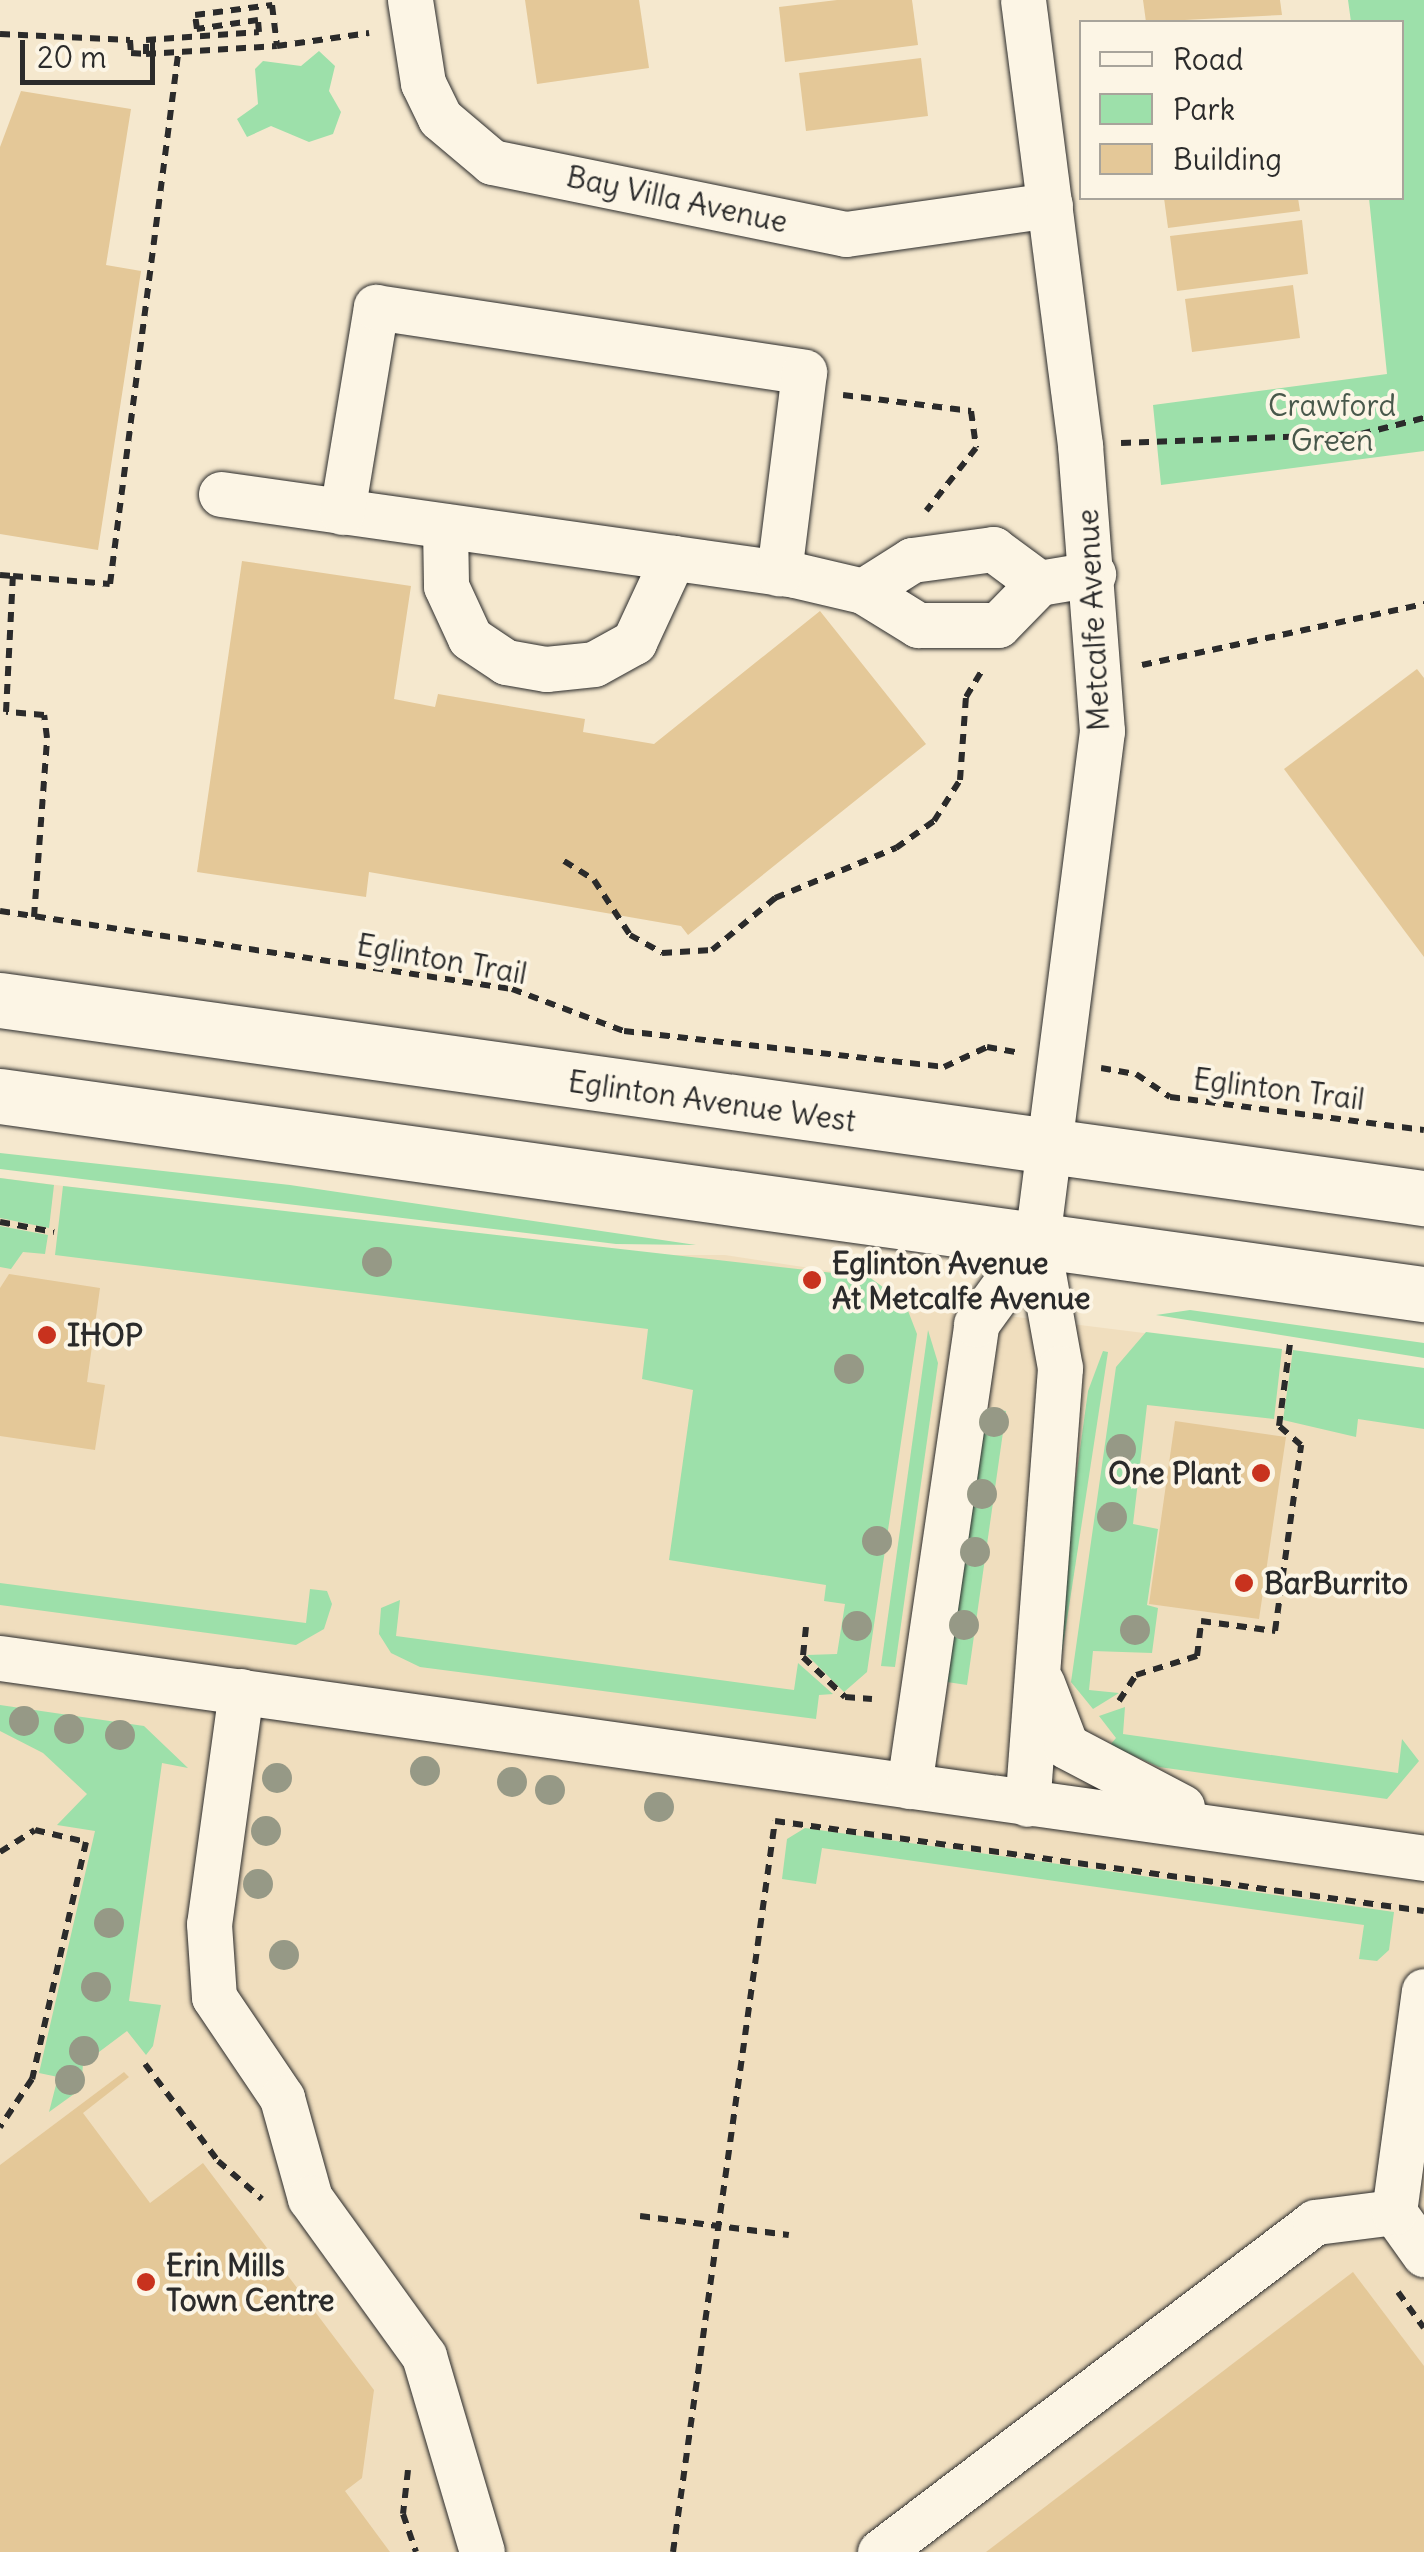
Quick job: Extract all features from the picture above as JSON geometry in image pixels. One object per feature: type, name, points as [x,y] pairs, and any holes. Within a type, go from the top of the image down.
[{"type":"main road","name":"Eglinton Avenue West","points":[[0,1000],[1424,1198]]},
{"type":"main road","points":[[0,1096],[1424,1294]]},
{"type":"street","name":"Metcalfe Avenue","points":[[1023,0],[1080,444],[1094,574],[1102,731],[1038,1240]]},
{"type":"street","name":"Bay Villa Avenue","points":[[411,12],[440,118],[492,162],[846,234],[1050,205]]},
{"type":"street","points":[[342,512],[376,307],[804,372],[779,573]]},
{"type":"street","points":[[221,494],[779,573],[863,592],[918,625],[998,625],[1039,583],[1094,574]]},
{"type":"street","points":[[445,526],[446,586],[470,638],[506,662],[546,669],[594,664],[634,642],[673,558]]},
{"type":"street","points":[[863,592],[912,560],[992,548],[1039,583]]},
{"type":"street","points":[[1026,1804],[1060,1368],[1038,1240]]},
{"type":"street","points":[[909,1786],[976,1324],[1038,1240]]},
{"type":"street","points":[[0,1658],[1424,1858]]},
{"type":"street","points":[[1038,1658],[1052,1724],[1078,1756],[1240,1830]]},
{"type":"street","points":[[242,1690],[209,1924],[214,1997],[282,2098],[310,2198],[424,2356],[482,2552]]},
{"type":"street","points":[[1424,1991],[1394,2212],[1424,2254]]},
{"type":"street","points":[[880,2552],[1316,2222],[1394,2212]]},
{"type":"path","points":[[146,54],[146,40],[259,32],[258,20],[197,29],[195,15],[272,4],[277,46]]},
{"type":"path","points":[[0,34],[130,40],[131,54],[178,55],[277,46],[411,12]]},
{"type":"path","points":[[0,575],[110,584],[178,55]]},
{"type":"path","points":[[801,390],[971,411],[976,448],[920,518],[912,560]]},
{"type":"path","points":[[1080,444],[1361,434],[1424,418]]},
{"type":"path","points":[[13,576],[6,712],[44,715],[48,738],[34,917]]},
{"type":"path","points":[[1100,673],[1424,604]]},
{"type":"path","points":[[564,861],[594,880],[630,935],[662,953],[712,950],[787,891],[896,848],[934,821],[960,780],[966,697],[994,662]]},
{"type":"path","name":"Eglinton Trail","points":[[0,911],[512,989],[624,1031],[944,1067],[987,1047]]},
{"type":"path","name":"Eglinton Trail","points":[[1136,1074],[1170,1097],[1424,1130]]},
{"type":"path","points":[[0,1222],[54,1232]]},
{"type":"path","points":[[1119,1701],[1136,1675],[1197,1656],[1202,1620],[1275,1631],[1301,1445],[1279,1426],[1290,1344]]},
{"type":"path","points":[[806,1627],[803,1657],[844,1697],[872,1699]]},
{"type":"path","points":[[673,2552],[775,1821],[1424,1911]]},
{"type":"path","points":[[0,1852],[35,1830],[86,1842],[32,2079],[0,2127]]},
{"type":"path","points":[[145,2064],[218,2161],[274,2213]]},
{"type":"path","points":[[640,2216],[789,2235]]},
{"type":"path","points":[[410,2461],[403,2514],[416,2552]]},
{"type":"shaded area","points":[[0,1178],[614,1255],[725,1255],[869,1277],[905,1303],[1424,1368],[1424,2552],[0,2552]]},
{"type":"green space","name":"Crawford Green","points":[[1348,0],[1424,0],[1424,451],[1161,485],[1153,405],[1387,374],[1369,200],[1404,200],[1404,20],[1351,20]]},
{"type":"green space","points":[[319,51],[335,66],[329,91],[341,112],[333,134],[309,142],[271,126],[247,137],[237,119],[258,104],[255,69],[263,61],[301,66]]},
{"type":"green space","points":[[0,1153],[290,1185],[696,1245],[616,1244],[0,1169]]},
{"type":"green space","points":[[0,1178],[54,1185],[49,1228],[0,1218]]},
{"type":"green space","points":[[63,1186],[869,1277],[905,1303],[917,1334],[867,1672],[844,1692],[807,1655],[837,1654],[845,1604],[824,1601],[826,1585],[669,1560],[693,1390],[642,1379],[648,1329],[55,1255]]},
{"type":"green space","points":[[0,1226],[48,1235],[45,1254],[23,1252],[11,1269],[0,1267]]},
{"type":"green space","points":[[1190,1310],[1424,1343],[1424,1358],[1156,1315]]},
{"type":"green space","points":[[928,1330],[938,1363],[895,1667],[881,1666]]},
{"type":"green space","points":[[1146,1332],[1282,1349],[1274,1419],[1147,1405],[1133,1524],[1158,1529],[1147,1605],[1158,1608],[1152,1653],[1093,1651],[1089,1690],[1119,1693],[1093,1709],[1071,1682],[1116,1367]]},
{"type":"green space","points":[[1293,1350],[1424,1368],[1424,1429],[1358,1419],[1356,1437],[1283,1420]]},
{"type":"green space","points":[[1103,1351],[1108,1352],[1059,1672],[1054,1639],[1088,1391]]},
{"type":"green space","points":[[986,1408],[1006,1411],[967,1685],[947,1682]]},
{"type":"green space","points":[[0,1583],[306,1623],[310,1589],[327,1591],[332,1604],[324,1629],[296,1645],[0,1605]]},
{"type":"green space","points":[[400,1600],[396,1636],[794,1690],[798,1663],[833,1694],[819,1695],[816,1719],[420,1667],[391,1653],[379,1634],[381,1608]]},
{"type":"green space","points":[[0,1705],[144,1726],[188,1768],[162,1763],[129,2001],[161,2005],[153,2046],[146,2055],[127,2031],[83,2064],[81,2089],[49,2112],[58,2077],[39,2073],[95,1831],[57,1825],[87,1794],[43,1753],[0,1731]]},
{"type":"green space","points":[[1125,1707],[1123,1734],[1398,1773],[1402,1739],[1419,1761],[1387,1799],[1159,1767],[1110,1745],[1116,1738],[1099,1716]]},
{"type":"green space","points":[[805,1828],[1394,1912],[1389,1950],[1377,1961],[1359,1959],[1364,1925],[822,1848],[816,1884],[782,1879],[787,1839]]},
{"type":"building","points":[[525,0],[639,0],[649,68],[537,84]]},
{"type":"building","points":[[837,0],[912,0],[918,45],[785,62],[779,7]]},
{"type":"building","points":[[1143,0],[1280,0],[1282,15],[1185,20],[1146,20]]},
{"type":"building","points":[[921,58],[928,116],[806,131],[799,73]]},
{"type":"building","points":[[21,91],[131,109],[106,265],[141,271],[98,550],[0,534],[0,147]]},
{"type":"building","points":[[1164,200],[1298,200],[1300,211],[1168,228]]},
{"type":"building","points":[[1302,220],[1308,274],[1177,291],[1170,236]]},
{"type":"building","points":[[1293,285],[1300,338],[1192,352],[1185,299]]},
{"type":"building","points":[[242,561],[411,586],[394,699],[435,707],[438,694],[585,719],[583,732],[654,744],[820,611],[926,744],[688,935],[681,926],[369,872],[366,897],[197,872]]},
{"type":"building","points":[[1417,669],[1424,678],[1424,957],[1284,769]]},
{"type":"building","name":"IHOP","points":[[9,1274],[100,1288],[87,1382],[105,1385],[95,1450],[0,1436],[0,1288]]},
{"type":"building","points":[[1175,1421],[1286,1437],[1259,1619],[1149,1604]]},
{"type":"building","name":"Erin Mills Town Centre","points":[[124,2072],[129,2077],[83,2113],[150,2203],[203,2163],[374,2390],[362,2478],[345,2491],[390,2552],[0,2552],[0,2165]]},
{"type":"building","points":[[1353,2272],[1424,2366],[1424,2552],[986,2552]]},
{"type":"place","name":"Eglinton Avenue At Metcalfe Avenue","points":[[812,1280]]},
{"type":"place","name":"IHOP","points":[[47,1335]]},
{"type":"place","name":"One Plant","points":[[1261,1473]]},
{"type":"place","name":"BarBurrito","points":[[1244,1583]]},
{"type":"place","name":"Erin Mills Town Centre","points":[[146,2282]]}]
